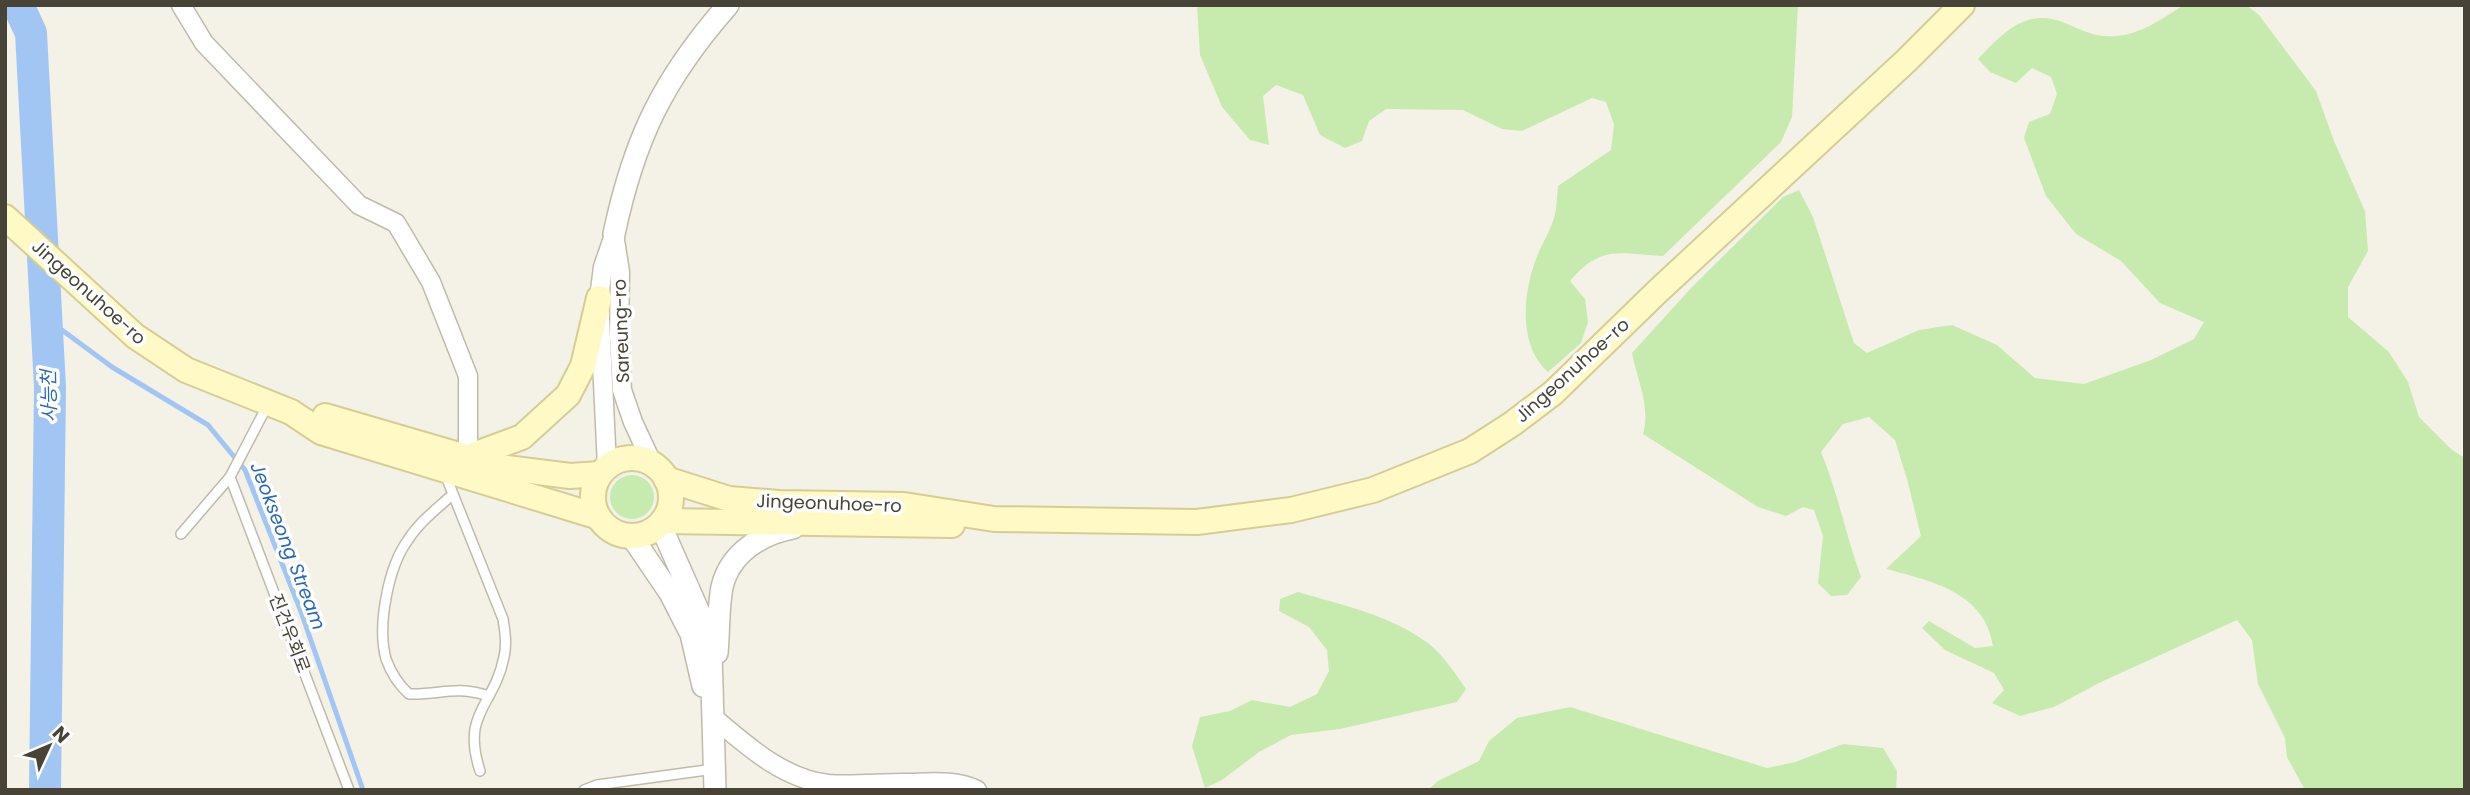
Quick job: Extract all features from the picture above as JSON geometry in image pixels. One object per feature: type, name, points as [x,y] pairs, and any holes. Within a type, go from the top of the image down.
[{"type":"main road","name":"Jingeonuhoe-ro","points":[[659,471],[729,499],[779,503],[904,505],[994,519],[1197,522],[1291,510],[1373,490],[1470,451],[1553,393],[1962,5]]},
{"type":"main road","name":"Jingeonuhoe-ro","points":[[11,222],[135,336],[186,370],[279,408],[321,432],[596,516]]},
{"type":"main road","points":[[468,457],[522,438],[568,396],[583,366],[599,298]]},
{"type":"main road","name":"Jingeonuhoe-ro","points":[[279,408],[328,416],[528,472],[570,476],[603,470]]},
{"type":"main road","points":[[624,458],[638,458],[659,471],[670,486],[671,500],[662,523],[647,535],[618,535],[596,516],[592,502],[593,487],[603,470],[624,458]]},
{"type":"main road","name":"Jingeonuhoe-ro","points":[[662,523],[972,525],[994,519]]},
{"type":"street","points":[[181,5],[204,43],[359,205],[396,223],[431,282],[468,376],[468,457]]},
{"type":"street","name":"Sareung-ro","points":[[603,470],[599,298],[603,267],[640,138],[663,93],[687,55],[728,5]]},
{"type":"street","name":"Sareung-ro","points":[[614,234],[620,272],[622,390],[633,422],[659,471]]},
{"type":"street","points":[[662,523],[702,619],[711,652],[715,780]]},
{"type":"street","points":[[714,718],[722,586],[734,562],[755,541],[774,532],[821,523]]},
{"type":"street","points":[[632,537],[670,593],[691,634],[701,682],[714,718],[759,754],[783,769],[828,783],[951,782],[974,789]]},
{"type":"lane","points":[[181,534],[230,477],[250,440],[279,408]]},
{"type":"lane","points":[[443,469],[503,619],[506,643],[504,659],[477,717],[473,738],[480,771]]},
{"type":"lane","name":"진건우회로","points":[[230,477],[348,788]]},
{"type":"lane","points":[[453,494],[407,540],[400,555],[383,613],[387,659],[398,684],[409,694],[456,689],[489,696]]},
{"type":"lane","points":[[584,790],[597,785],[638,779],[715,780]]},
{"type":"green space","points":[[1197,5],[1798,5],[1792,117],[1781,142],[1663,256],[1612,254],[1602,256],[1581,269],[1570,281],[1585,299],[1588,322],[1581,343],[1548,372],[1531,347],[1527,332],[1526,300],[1529,284],[1538,254],[1554,218],[1558,186],[1611,150],[1614,125],[1606,102],[1592,98],[1522,131],[1502,129],[1463,110],[1386,109],[1369,121],[1362,141],[1345,148],[1320,135],[1303,95],[1276,85],[1263,96],[1269,145],[1250,140],[1222,107],[1200,55]]},
{"type":"green space","points":[[2184,5],[2246,5],[2259,15],[2316,91],[2334,141],[2365,211],[2368,251],[2348,287],[2348,317],[2389,352],[2408,382],[2419,417],[2452,450],[2465,458],[2465,790],[2305,790],[2287,757],[2285,738],[2258,684],[2252,640],[2237,620],[2101,682],[2054,707],[2020,716],[1992,703],[2004,690],[1994,673],[1945,650],[1922,628],[1929,621],[1975,648],[1993,646],[1988,628],[1979,613],[1967,601],[1938,584],[1886,569],[1921,536],[1895,440],[1869,417],[1843,424],[1821,452],[1861,577],[1847,595],[1831,596],[1818,583],[1823,536],[1814,510],[1803,507],[1786,516],[1758,507],[1643,434],[1644,404],[1632,353],[1692,287],[1783,197],[1799,190],[1813,217],[1854,343],[1867,353],[1919,330],[1952,325],[1997,345],[2035,378],[2084,384],[2151,360],[2194,339],[2204,322],[2160,303],[2121,261],[2076,234],[2046,196],[2024,138],[2029,122],[2050,114],[2057,94],[2051,77],[2032,68],[2016,83],[1990,72],[1978,59],[2016,25],[2038,18],[2065,23],[2096,35],[2116,36],[2143,29]]},
{"type":"green space","points":[[632,475],[648,481],[654,497],[648,513],[632,519],[616,513],[610,497],[616,481]]},
{"type":"green space","points":[[1298,592],[1365,612],[1413,633],[1439,653],[1466,689],[1457,702],[1340,729],[1291,735],[1259,752],[1222,780],[1205,788],[1192,746],[1200,717],[1230,711],[1252,700],[1290,707],[1317,694],[1329,671],[1327,650],[1309,627],[1279,611],[1280,599]]},
{"type":"green space","points":[[1570,707],[1767,768],[1795,762],[1843,744],[1883,748],[1897,771],[1896,790],[1428,790],[1438,781],[1479,761],[1489,741],[1517,718]]},
{"type":"waterway","name":"사능천","points":[[18,5],[31,33],[50,387],[45,790]]},
{"type":"waterway","name":"Jeokseong Stream","points":[[47,319],[112,367],[208,425],[245,470],[300,609],[363,790]]}]
